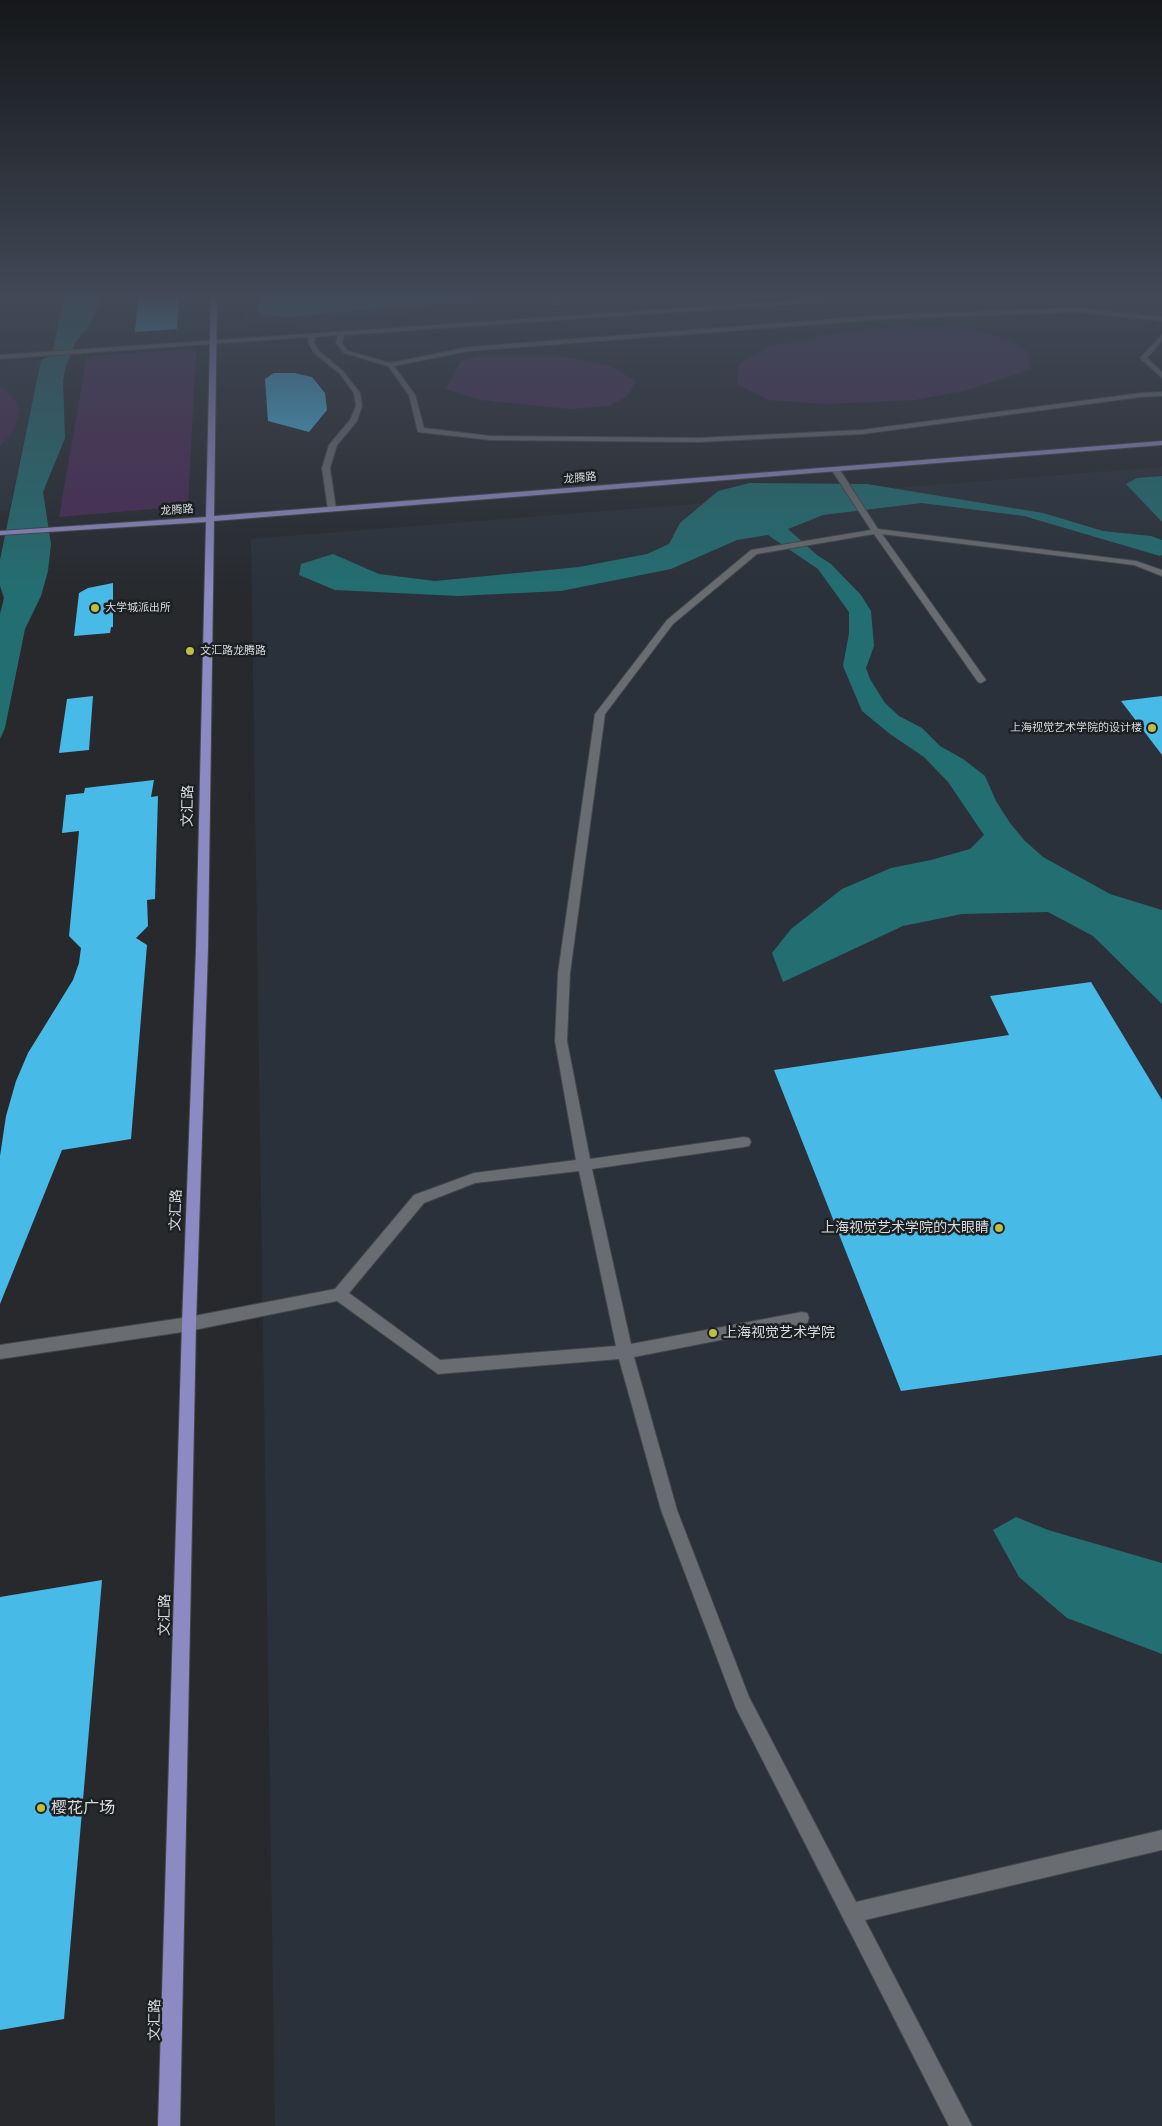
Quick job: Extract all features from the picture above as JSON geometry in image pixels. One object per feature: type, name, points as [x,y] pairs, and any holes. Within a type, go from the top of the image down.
[{"type":"main road","name":"文汇路","points":[[169,2126],[188,1324],[202,948],[212,395]]},
{"type":"main road","name":"龙腾路","points":[[0,533],[209,519],[1162,443]]},
{"type":"street","points":[[332,509],[326,468],[333,445],[353,421],[359,406],[357,395]]},
{"type":"street","points":[[412,395],[422,430],[490,438],[698,440],[862,432],[1139,395]]},
{"type":"street","points":[[835,469],[892,556],[906,572],[982,680]]},
{"type":"street","points":[[961,2126],[742,1702],[669,1510],[625,1352],[584,1165],[561,1041],[564,973],[600,714],[670,622],[754,552],[877,531],[1136,563],[1162,573]]},
{"type":"street","points":[[0,1352],[188,1324],[339,1294],[418,1198],[474,1178],[584,1165],[744,1142]]},
{"type":"street","points":[[339,1294],[438,1368],[625,1352],[802,1318]]},
{"type":"street","points":[[851,1913],[1162,1840]]},
{"type":"shaded area","points":[[0,395],[33,395],[9,510],[0,511]]},
{"type":"shaded area","points":[[0,395],[10,395],[15,400],[20,410],[14,430],[0,446]]},
{"type":"shaded area","points":[[80,395],[194,395],[188,506],[59,517]]},
{"type":"shaded area","points":[[466,395],[628,395],[609,406],[570,409],[481,400]]},
{"type":"shaded area","points":[[759,395],[941,395],[914,400],[826,404],[768,400]]},
{"type":"shaded area","name":"上海视觉艺术学院","points":[[1162,467],[1162,2126],[275,2126],[251,539]]},
{"type":"water","points":[[34,395],[64,395],[65,438],[43,492],[51,544],[48,571],[41,596],[25,629],[5,728],[0,739],[0,614],[4,598],[0,586],[0,560]]},
{"type":"water","points":[[1162,476],[1162,522],[1126,484],[1137,478]]},
{"type":"water","points":[[750,483],[867,484],[1043,513],[1103,531],[1151,536],[1162,540],[1162,555],[1160,556],[1024,516],[922,503],[823,515],[788,529],[817,555],[831,564],[861,595],[871,611],[874,646],[866,668],[870,679],[885,703],[899,716],[922,728],[940,746],[963,759],[985,776],[996,801],[1010,823],[1024,840],[1043,857],[1110,894],[1162,910],[1162,1004],[1093,936],[1048,912],[962,914],[903,926],[783,982],[772,953],[791,929],[842,889],[891,868],[931,860],[970,849],[984,835],[948,782],[924,757],[890,734],[862,711],[843,666],[849,633],[849,612],[818,569],[768,535],[737,540],[671,569],[561,591],[458,596],[335,590],[299,575],[301,564],[333,554],[379,574],[435,581],[579,567],[647,554],[669,544],[680,523],[718,491]]},
{"type":"water","points":[[1016,1517],[1048,1530],[1162,1563],[1162,1654],[1067,1618],[1019,1577],[993,1530]]},
{"type":"building","points":[[266,395],[325,395],[327,410],[309,432],[268,421]]},
{"type":"building","name":"大学城派出所","points":[[113,583],[113,627],[111,627],[110,633],[74,636],[79,593],[88,588]]},
{"type":"building","points":[[93,696],[89,750],[59,753],[67,699]]},
{"type":"building","name":"上海视觉艺术学院的设计楼","points":[[1162,696],[1162,755],[1121,701]]},
{"type":"building","points":[[154,780],[151,797],[158,796],[155,899],[147,900],[148,926],[136,938],[147,945],[131,1139],[62,1150],[0,1304],[0,1156],[6,1116],[16,1081],[28,1053],[73,980],[79,963],[81,948],[69,936],[79,831],[62,833],[66,795],[84,793],[85,788]]},
{"type":"building","name":"上海视觉艺术学院的大眼睛","points":[[1091,982],[1162,1100],[1162,1355],[901,1391],[774,1070],[1009,1035],[990,996]]},
{"type":"building","name":"樱花广场","points":[[102,1580],[64,2019],[0,2030],[0,1597]]},
{"type":"place","name":"大学城派出所","points":[[95,608]]},
{"type":"place","name":"文汇路龙腾路","points":[[190,651]]},
{"type":"place","name":"上海视觉艺术学院的设计楼","points":[[1152,728]]},
{"type":"place","name":"上海视觉艺术学院的大眼睛","points":[[999,1228]]},
{"type":"place","name":"上海视觉艺术学院","points":[[713,1333]]},
{"type":"place","name":"樱花广场","points":[[41,1808]]}]
